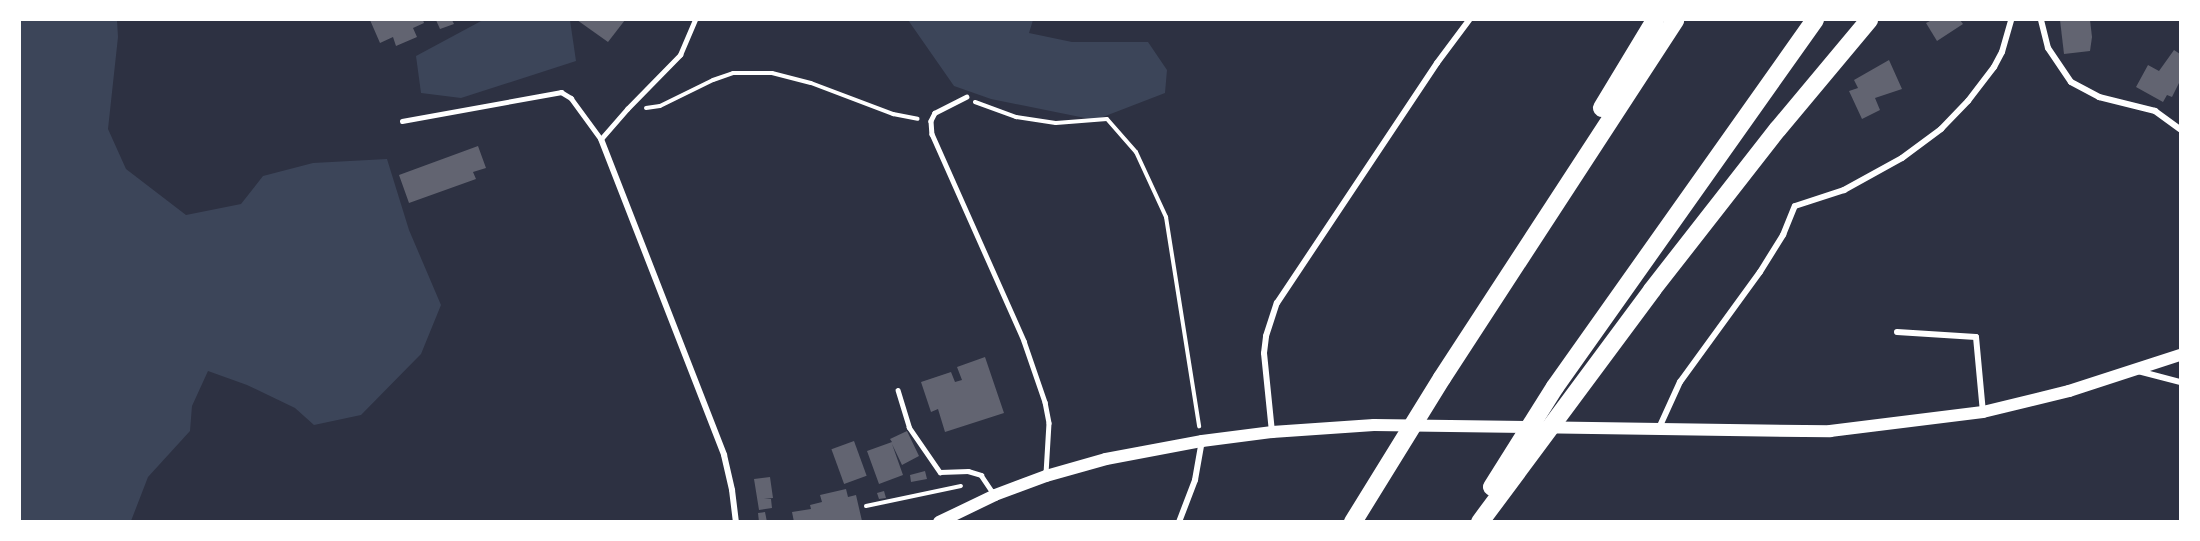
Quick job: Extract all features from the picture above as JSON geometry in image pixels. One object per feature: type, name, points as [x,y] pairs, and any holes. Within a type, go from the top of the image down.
[{"type":"highway","points":[[1353,522],[1442,378],[1655,20]]},
{"type":"highway","points":[[1442,378],[1675,20]]},
{"type":"highway","points":[[1470,522],[1556,387],[1815,20]]},
{"type":"highway","points":[[1480,522],[1778,129],[1869,20]]},
{"type":"main road","points":[[939,522],[995,495],[1046,476],[1106,459],[1202,441],[1272,432],[1374,425],[1830,431],[1983,412],[2069,391],[2181,355]]},
{"type":"street","points":[[1272,432],[1264,353],[1277,303],[1437,63],[1469,20]]},
{"type":"street","points":[[1659,428],[1680,382],[1760,272],[1784,235],[1795,206],[1844,190],[1902,158],[1941,129],[1968,101],[1994,67],[2002,52],[2011,20]]},
{"type":"street","points":[[2041,20],[2048,48],[2071,82],[2099,97],[2155,111],[2181,129]]},
{"type":"street","points":[[601,139],[724,455],[736,522]]},
{"type":"street","points":[[1897,332],[1976,337],[1983,412]]},
{"type":"street","points":[[2133,370],[2181,382]]},
{"type":"street","points":[[1179,522],[1195,480],[1202,441]]},
{"type":"lane","points":[[402,121],[561,92],[571,98],[601,139],[622,114],[680,55],[695,20]]},
{"type":"lane","points":[[967,97],[935,113],[931,121],[932,134],[1024,341],[1045,402],[1049,423],[1046,476]]},
{"type":"lane","points":[[898,390],[909,427],[940,472],[968,471],[981,475],[995,495]]},
{"type":"path","points":[[622,114],[660,106],[713,80],[734,73],[772,73],[811,83],[893,114],[931,121]]},
{"type":"path","points":[[967,97],[982,107],[1016,117],[1056,123],[1107,118],[1136,152],[1166,217],[1202,441]]},
{"type":"path","points":[[866,506],[985,481]]},
{"type":"shaded area","points":[[20,20],[117,20],[118,37],[108,129],[126,169],[186,215],[241,204],[263,176],[313,163],[387,159],[409,230],[441,305],[421,354],[361,415],[314,425],[295,408],[247,385],[208,371],[192,406],[190,431],[148,477],[131,521],[20,521]]},
{"type":"shaded area","points":[[483,20],[570,20],[576,61],[461,98],[421,93],[416,56]]},
{"type":"shaded area","points":[[908,20],[1033,20],[1029,33],[1072,42],[1148,42],[1167,70],[1165,93],[1095,120],[991,99],[954,86]]},
{"type":"building","points":[[370,20],[423,20],[424,23],[413,28],[417,37],[396,46],[393,37],[380,43]]},
{"type":"building","points":[[436,20],[452,20],[454,24],[440,29]]},
{"type":"building","points":[[577,20],[625,20],[608,42]]},
{"type":"building","points":[[1932,20],[1960,20],[1963,24],[1937,41],[1926,23]]},
{"type":"building","points":[[2060,20],[2090,20],[2092,37],[2090,51],[2064,54]]},
{"type":"building","points":[[2174,50],[2180,54],[2180,81],[2172,97],[2167,95],[2163,102],[2136,87],[2148,65],[2159,71]]},
{"type":"building","points":[[1889,60],[1902,89],[1875,98],[1880,110],[1862,119],[1849,91],[1858,88],[1854,80]]},
{"type":"building","points":[[478,146],[486,168],[473,172],[476,179],[409,203],[399,175]]},
{"type":"building","points":[[985,357],[1004,413],[945,432],[938,409],[931,412],[921,382],[951,372],[955,382],[962,380],[957,367]]},
{"type":"building","points":[[907,431],[919,456],[902,465],[892,444],[903,475],[879,484],[867,451],[892,442],[890,439]]},
{"type":"building","points":[[854,441],[867,476],[844,484],[831,449]]},
{"type":"building","points":[[925,471],[927,479],[911,482],[910,475]]},
{"type":"building","points":[[770,477],[773,498],[764,499],[771,499],[772,508],[759,510],[754,479]]},
{"type":"building","points":[[846,489],[848,497],[856,495],[862,521],[794,522],[792,512],[811,509],[810,505],[822,502],[820,495]]},
{"type":"building","points":[[884,491],[886,498],[879,499],[877,493]]},
{"type":"building","points":[[765,512],[767,522],[759,522],[758,513]]}]
